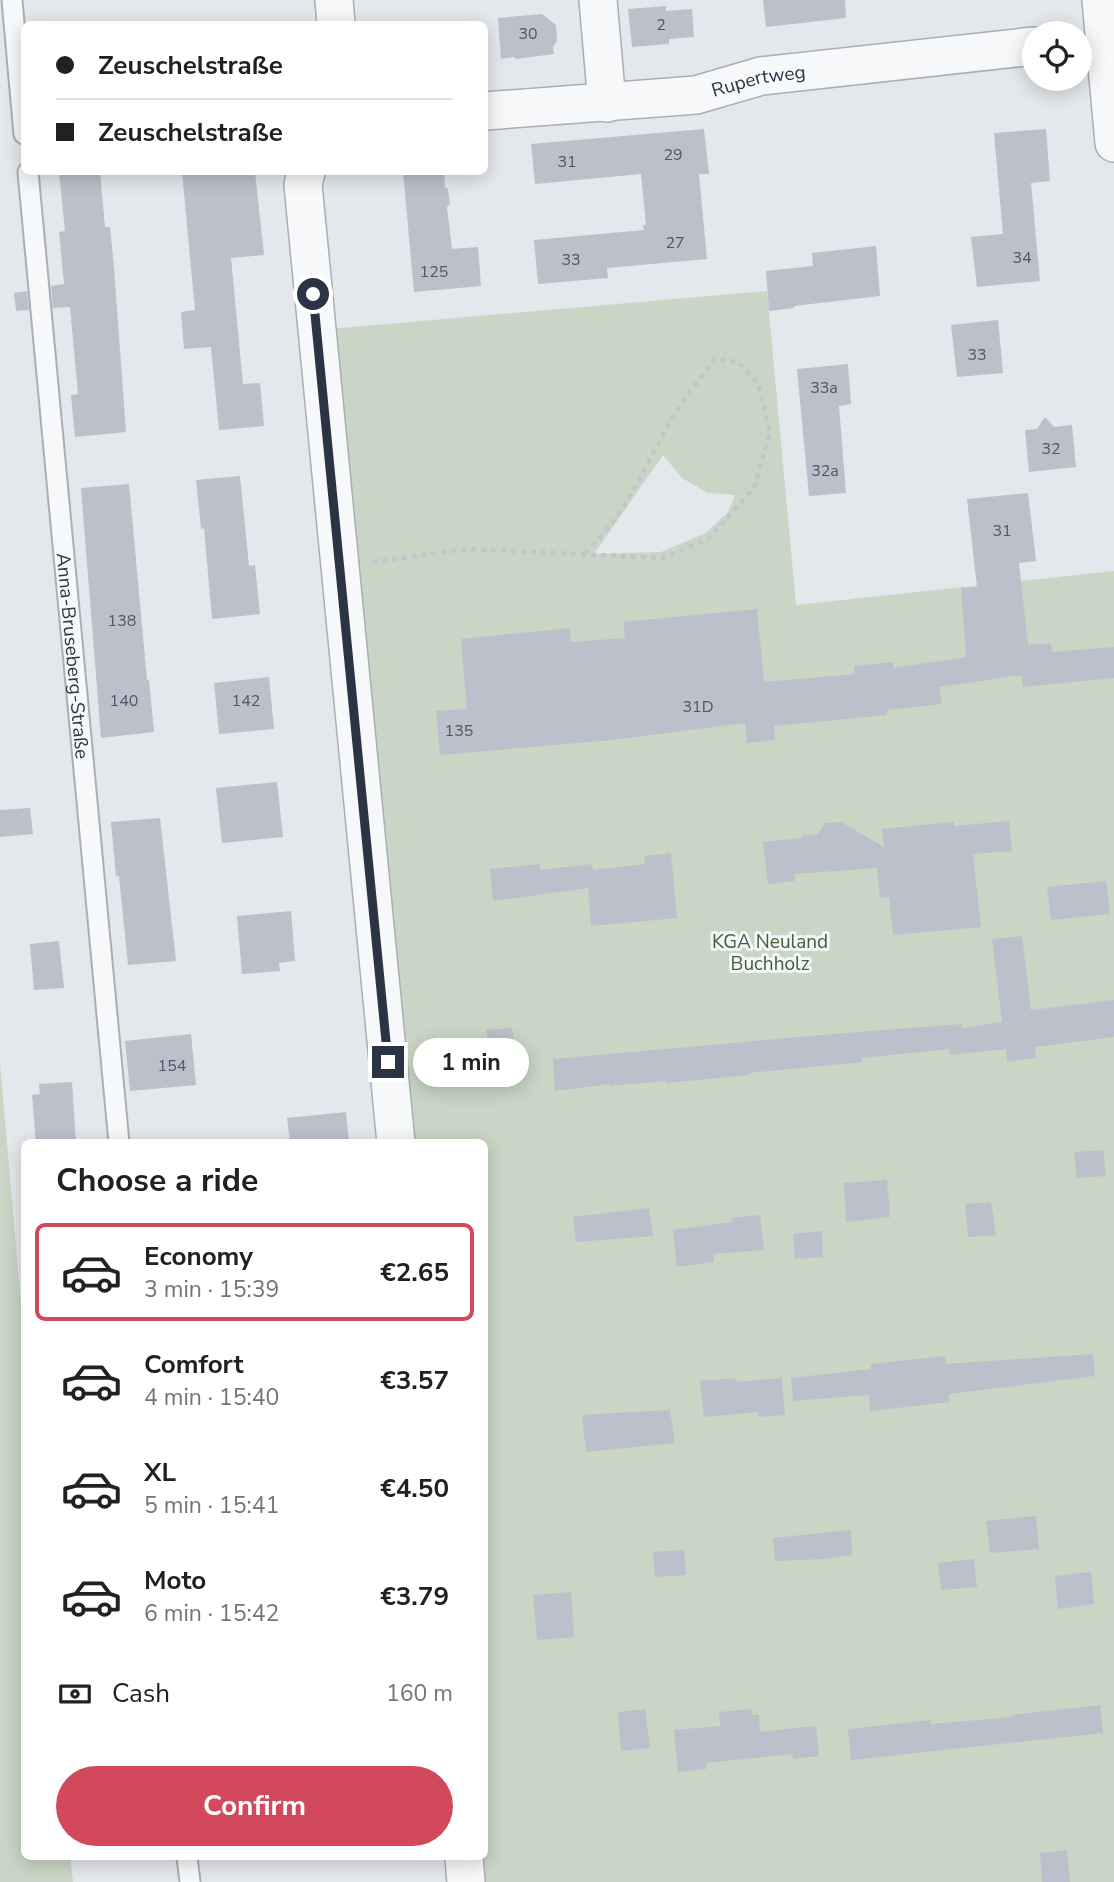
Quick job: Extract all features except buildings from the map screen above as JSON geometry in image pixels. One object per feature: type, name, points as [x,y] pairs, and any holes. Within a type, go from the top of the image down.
[{"type":"street","points":[[334,0],[336,21]]},
{"type":"street","points":[[598,0],[607,103]]},
{"type":"street","points":[[1101,0],[1092,40],[1114,143]]},
{"type":"street","name":"Rupertweg","points":[[488,111],[696,94],[761,76],[1022,47]]},
{"type":"street","points":[[305,175],[303,185],[396,1139]]},
{"type":"street","points":[[464,1860],[466,1882]]},
{"type":"lane","points":[[12,0],[21,100]]},
{"type":"lane","name":"Anna-Bruseberg-Straße","points":[[28,175],[119,1139]]},
{"type":"lane","points":[[187,1860],[190,1882]]},
{"type":"path","points":[[340,566],[467,549],[582,555],[664,558],[708,538],[754,488],[770,432],[758,383],[738,362],[715,359],[678,410],[601,539],[582,555]]},
{"type":"green space","name":"KGA Neuland Buchholz","points":[[767,291],[796,605],[1114,571],[1114,1882],[475,1882],[472,1860],[488,1860],[488,1139],[407,1139],[330,329]],"holes":[[[663,455],[682,478],[708,493],[735,495],[728,512],[706,533],[661,552],[594,554]]]},
{"type":"green space","points":[[0,1063],[21,1304],[21,1860],[70,1860],[73,1882],[0,1882]]},
{"type":"route","points":[[313,294],[388,1062]]}]
